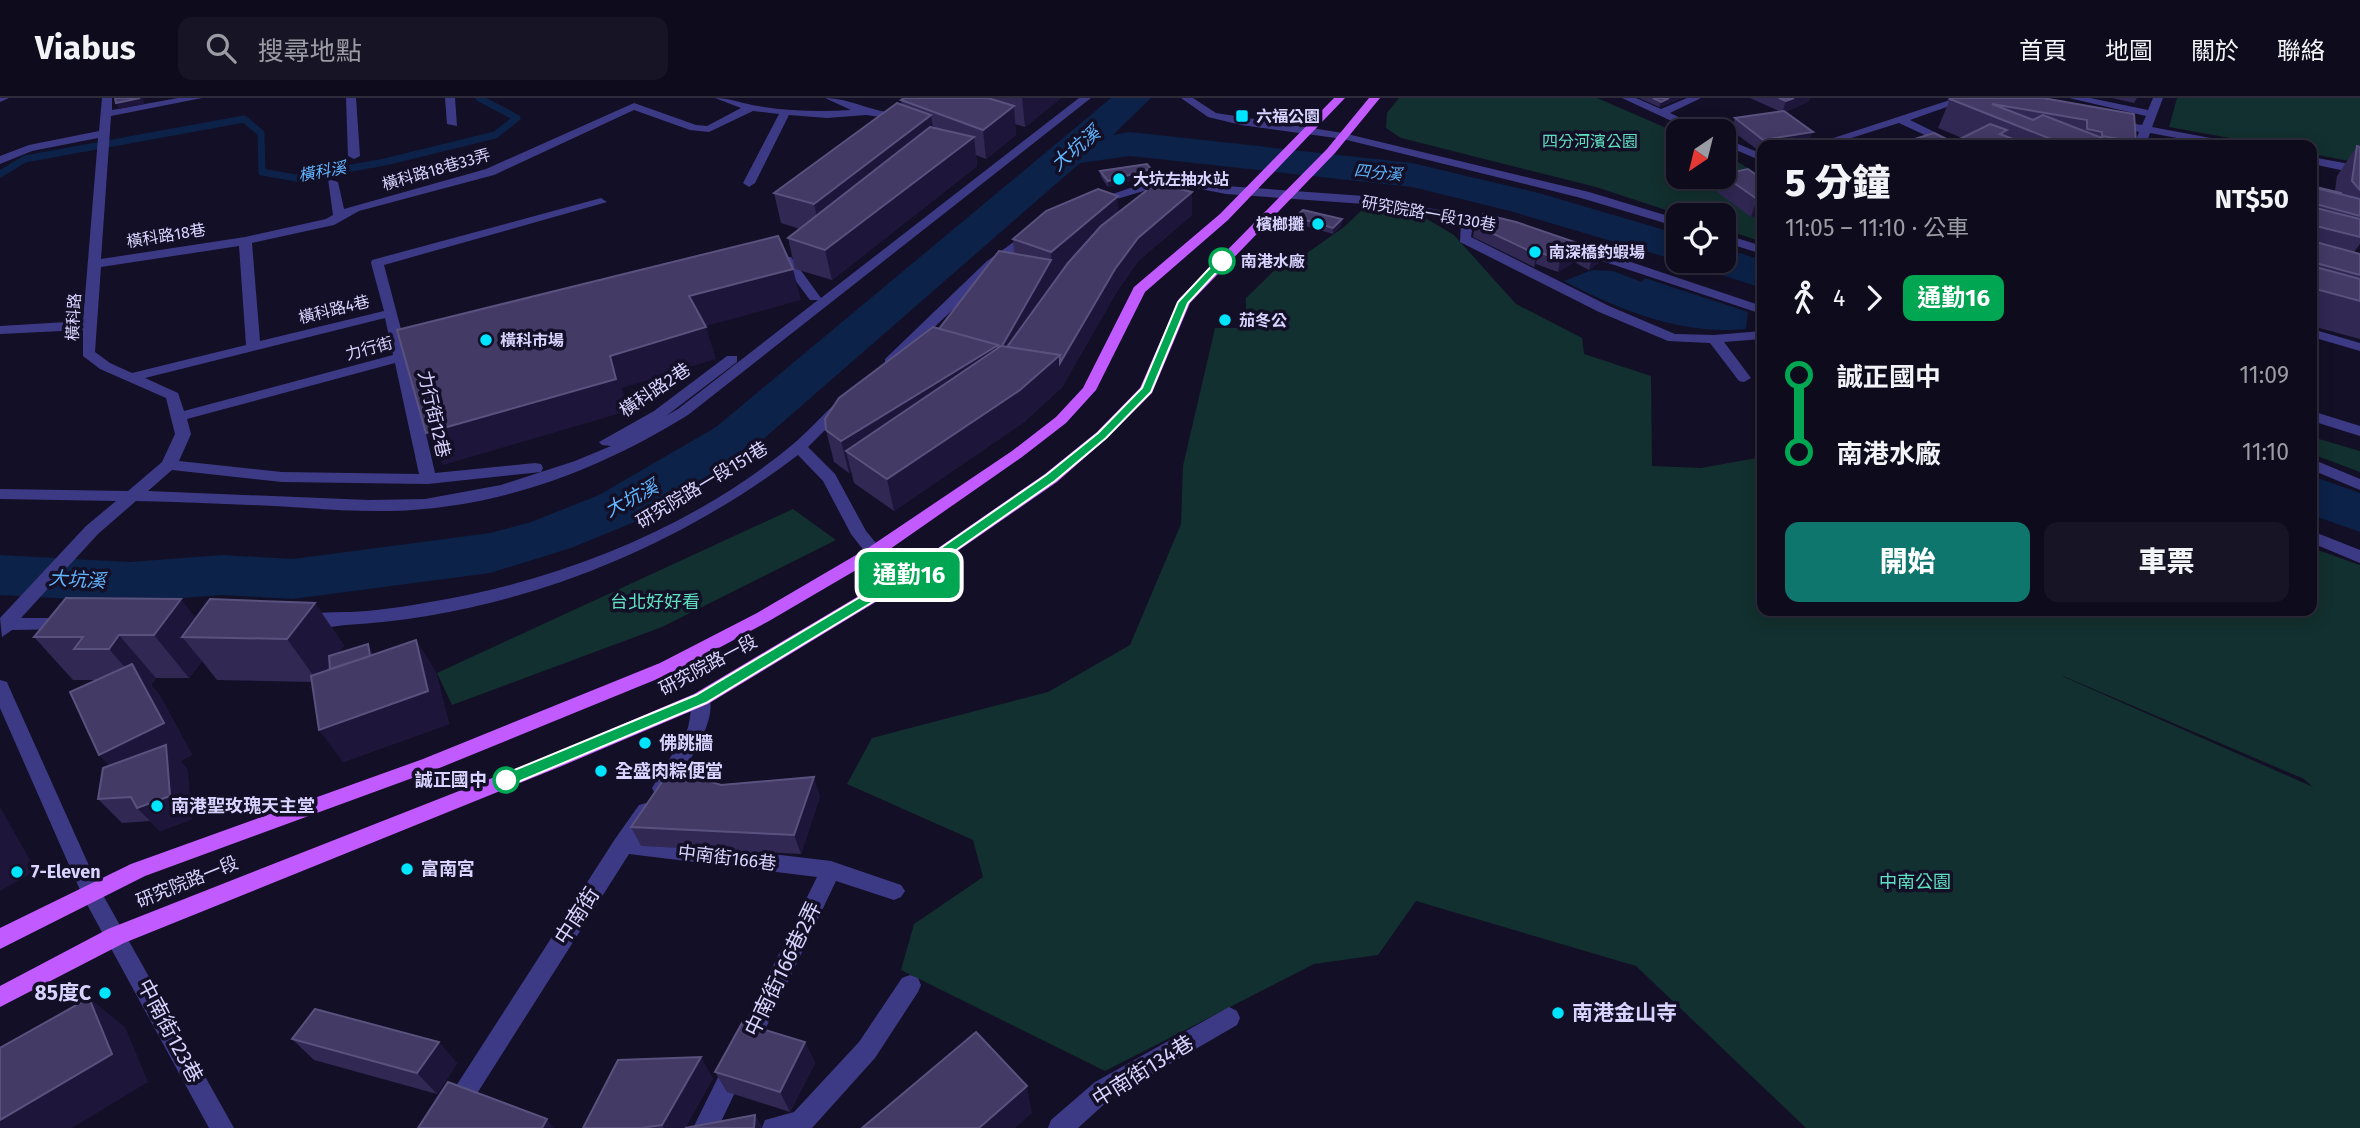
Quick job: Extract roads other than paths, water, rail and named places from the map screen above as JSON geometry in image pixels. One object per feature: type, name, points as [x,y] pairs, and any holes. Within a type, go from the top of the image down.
[{"type":"main road","name":"研究院路一段","points":[[0,939],[138,870],[430,764],[666,668],[763,617],[874,552],[1017,454],[1061,419],[1090,390],[1139,290],[1256,185],[1340,98]]},
{"type":"main road","name":"研究院路一段","points":[[0,997],[116,936],[555,761],[701,699],[905,577],[1051,478],[1102,435],[1147,390],[1184,302],[1331,151],[1375,98]]},
{"type":"street","name":"橫科路","points":[[107,98],[93,264],[89,354],[105,366],[173,396],[178,417]]},
{"type":"street","points":[[105,114],[197,98]]},
{"type":"street","points":[[351,98],[354,156]]},
{"type":"street","points":[[450,98],[453,124]]},
{"type":"street","points":[[720,98],[751,108],[785,113],[864,112],[906,117],[913,117],[943,104]]},
{"type":"street","points":[[830,98],[864,112]]},
{"type":"street","name":"橫科路2巷","points":[[169,465],[282,477],[428,479],[517,472],[566,458],[640,426],[814,297],[980,163],[1077,98]]},
{"type":"street","points":[[0,494],[132,495],[390,506],[465,496],[575,467],[634,442],[683,412],[1086,98]]},
{"type":"street","points":[[1186,98],[1212,115],[1306,133],[1343,136],[1585,195],[1666,219]]},
{"type":"street","points":[[1627,98],[1674,119]]},
{"type":"street","points":[[1660,113],[1696,98]]},
{"type":"street","points":[[1835,140],[1966,98]]},
{"type":"street","points":[[2074,98],[2152,114]]},
{"type":"street","points":[[2142,140],[2158,98]]},
{"type":"street","name":"橫科路18巷33弄","points":[[245,241],[331,222],[339,215],[490,172],[634,106],[694,128],[709,129],[751,108]]},
{"type":"street","points":[[749,183],[785,113]]},
{"type":"street","points":[[901,129],[906,117]]},
{"type":"street","points":[[1901,120],[1944,140]]},
{"type":"street","points":[[2096,120],[2205,140]]},
{"type":"street","points":[[0,159],[29,148],[103,140]]},
{"type":"street","points":[[1736,146],[1757,156]]},
{"type":"street","points":[[2317,162],[2360,170]]},
{"type":"street","points":[[1082,204],[1170,179],[1226,190],[1256,185]]},
{"type":"street","points":[[332,182],[339,215]]},
{"type":"street","name":"研究院路一段130巷","points":[[1256,185],[1296,188],[1508,227]]},
{"type":"street","name":"橫科路4巷","points":[[132,377],[391,313],[377,263],[601,202]]},
{"type":"street","points":[[1468,218],[1464,239],[1604,309],[1673,338],[1714,339],[1757,335]]},
{"type":"street","points":[[879,372],[992,264],[1045,222]]},
{"type":"street","points":[[245,241],[253,347]]},
{"type":"street","name":"橫科路18巷","points":[[93,264],[245,241]]},
{"type":"street","points":[[1736,242],[1757,248]]},
{"type":"street","points":[[1560,243],[1757,308]]},
{"type":"street","points":[[800,256],[779,262],[814,297]]},
{"type":"street","name":"力行街12巷","points":[[391,313],[428,479]]},
{"type":"street","points":[[0,330],[90,325]]},
{"type":"street","points":[[2317,333],[2360,346]]},
{"type":"street","points":[[1714,339],[1744,378]]},
{"type":"street","name":"力行街","points":[[178,417],[441,347]]},
{"type":"street","name":"研究院路一段151巷","points":[[285,622],[393,616],[482,598],[604,561],[669,532],[741,488],[799,447],[859,390]]},
{"type":"street","points":[[2,628],[92,530],[169,465],[183,434],[178,417]]},
{"type":"street","points":[[2317,418],[2360,431]]},
{"type":"street","points":[[799,447],[829,478],[859,534],[874,552],[905,577]]},
{"type":"street","points":[[2317,466],[2360,485]]},
{"type":"street","points":[[265,500],[426,491],[517,472]]},
{"type":"street","points":[[2317,539],[2360,557]]},
{"type":"street","points":[[2,628],[76,624]]},
{"type":"street","name":"中南街123巷","points":[[0,687],[91,893],[222,1128]]},
{"type":"street","name":"中南街","points":[[441,1128],[622,845],[669,778],[696,729],[701,699]]},
{"type":"street","name":"中南街166巷","points":[[622,845],[831,870]]},
{"type":"street","points":[[831,870],[894,891]]},
{"type":"street","name":"中南街166巷2弄","points":[[705,1128],[831,870]]},
{"type":"street","points":[[774,1128],[801,1122],[867,1050],[910,985]]},
{"type":"street","name":"中南街134巷","points":[[1060,1128],[1103,1090],[1229,1018]]},
{"type":"water","points":[[1592,270],[1613,271],[1642,282],[1645,278],[1748,312],[1746,329],[1698,328],[1652,318],[1607,302],[1564,281]]},
{"type":"waterway","name":"橫科溪","points":[[0,174],[25,159],[244,119],[261,133],[262,172],[296,178],[385,162],[495,135],[517,118],[479,98]]},
{"type":"waterway","name":"大坑溪","points":[[0,575],[130,582],[222,575],[293,579],[490,553],[551,535],[618,508],[734,438],[1133,98]]},
{"type":"waterway","name":"四分溪","points":[[1069,153],[1130,144],[1412,175],[1524,202],[1666,244]]},
{"type":"waterway","name":"四分溪","points":[[1736,266],[1757,273]]},
{"type":"waterway","name":"四分溪","points":[[2317,496],[2360,514]]},
{"type":"place","name":"六福公園","points":[[1242,116]]},
{"type":"place","name":"大坑左抽水站","points":[[1119,179]]},
{"type":"place","name":"檳榔攤","points":[[1318,224]]},
{"type":"place","name":"南深橋釣蝦場","points":[[1535,252]]},
{"type":"place","name":"南港水廠","points":[[1222,261]]},
{"type":"place","name":"茄冬公","points":[[1225,320]]},
{"type":"place","name":"橫科市場","points":[[486,340]]},
{"type":"place","name":"佛跳牆","points":[[645,743]]},
{"type":"place","name":"全盛肉粽便當","points":[[601,771]]},
{"type":"place","name":"誠正國中","points":[[506,780]]},
{"type":"place","name":"南港聖玫瑰天主堂","points":[[157,806]]},
{"type":"place","name":"富南宮","points":[[407,869]]},
{"type":"place","name":"7-Eleven","points":[[17,872]]},
{"type":"place","name":"85度C","points":[[105,993]]},
{"type":"place","name":"南港金山寺","points":[[1558,1013]]},
{"type":"park label","name":"四分河濱公園","points":[[1590,141]]},
{"type":"park label","name":"台北好好看","points":[[655,602]]},
{"type":"park label","name":"中南公園","points":[[1915,882]]}]
